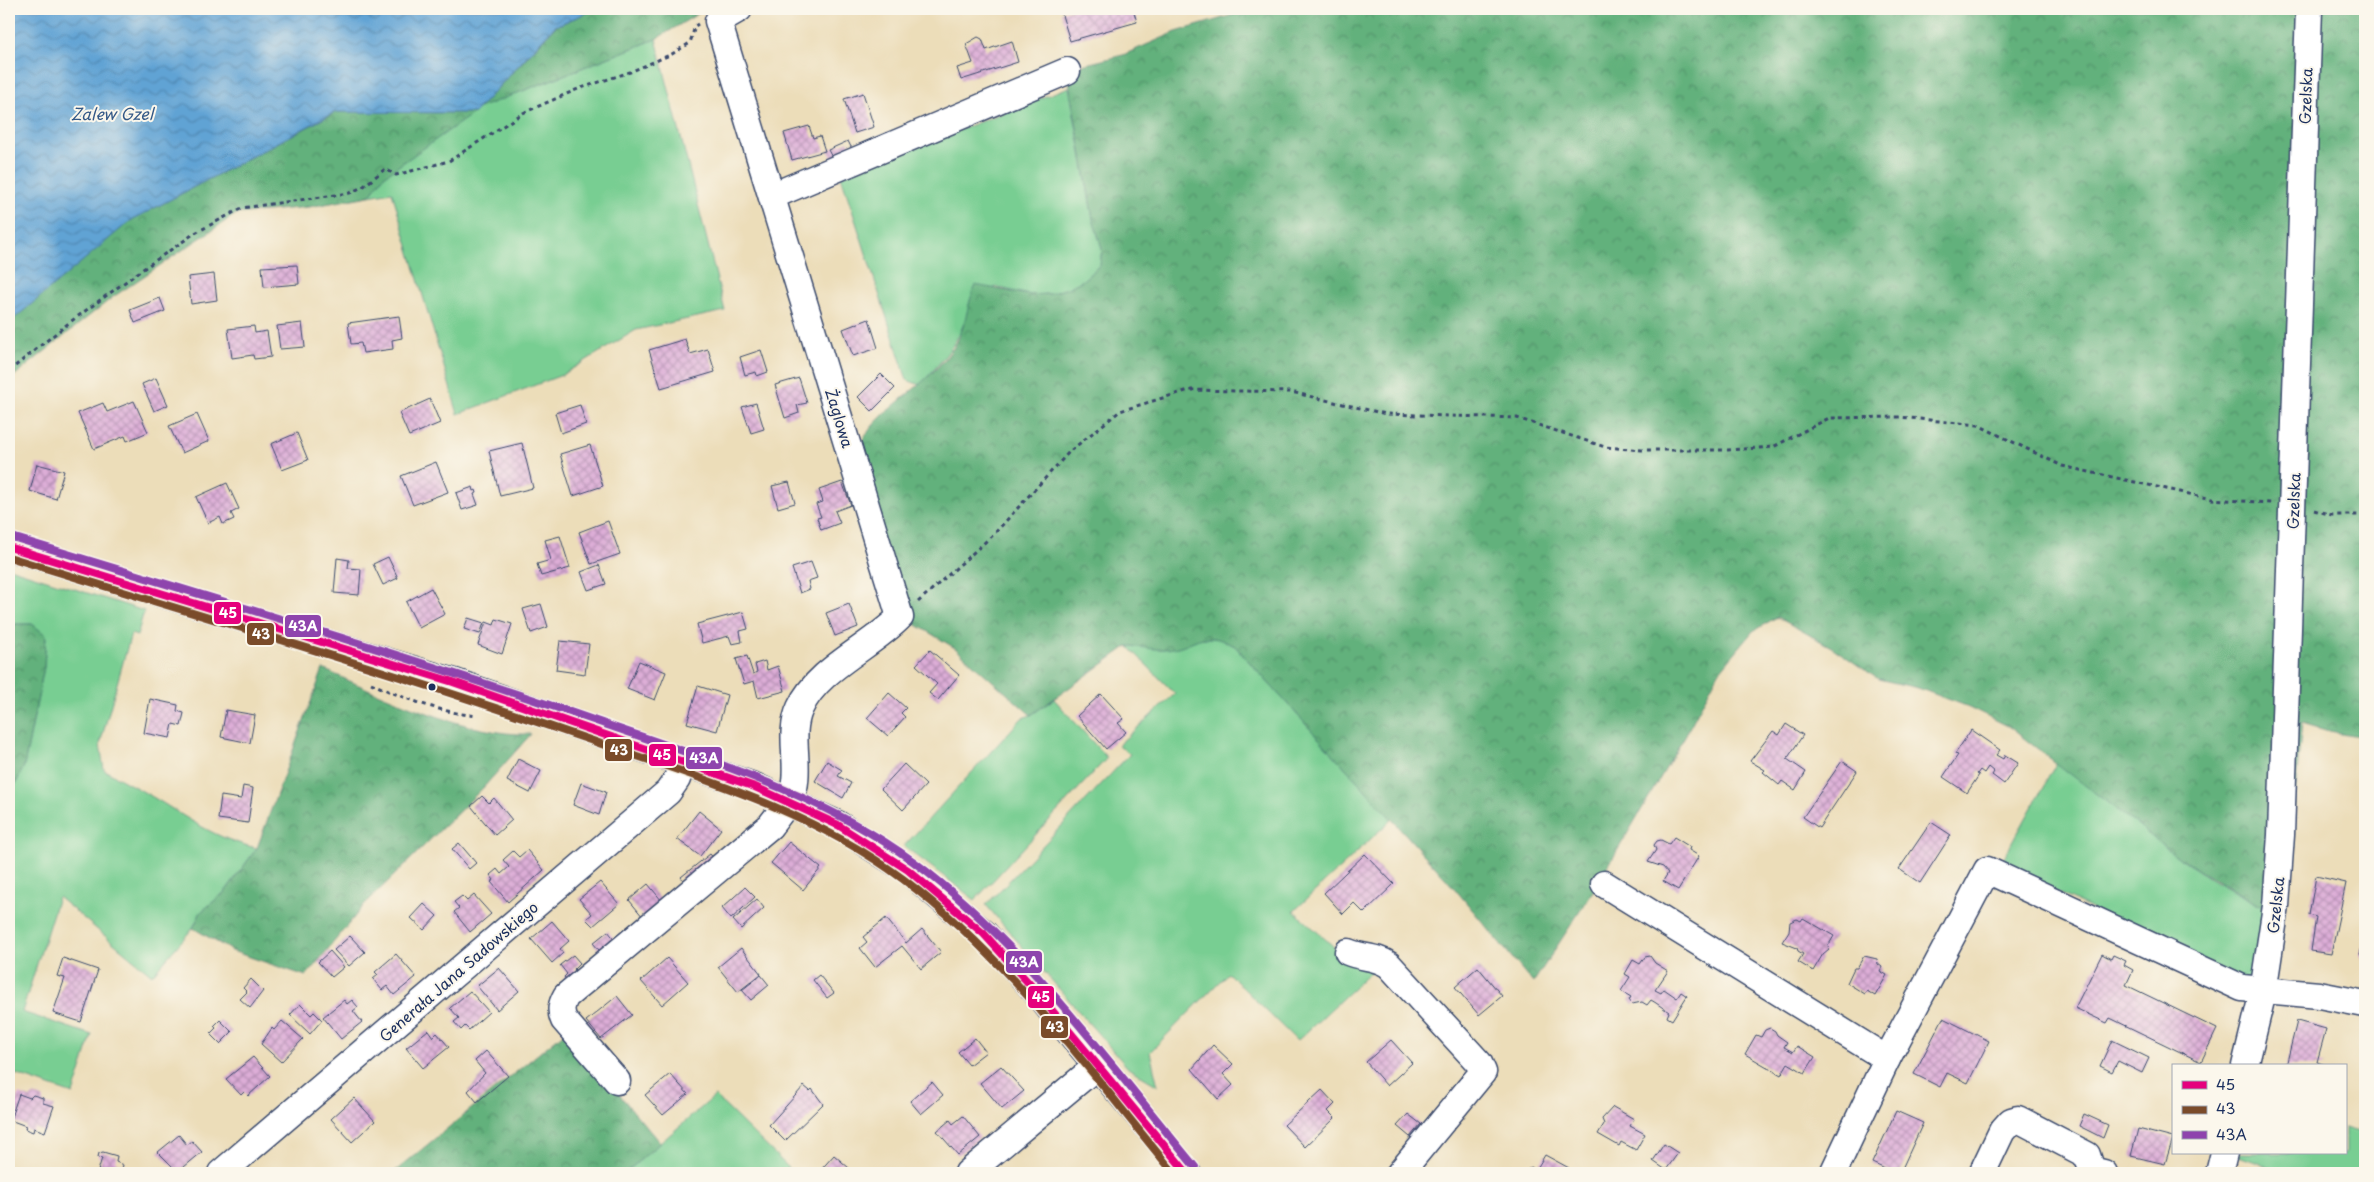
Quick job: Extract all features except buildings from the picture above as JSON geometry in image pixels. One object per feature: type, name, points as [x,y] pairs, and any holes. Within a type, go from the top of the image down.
[{"type":"main road","points":[[9,547],[400,665],[683,761],[788,801],[838,825],[876,848],[950,903],[1012,963],[1187,1173]]},
{"type":"street","name":"Żaglowa","points":[[739,9],[718,21],[900,617]]},
{"type":"street","name":"Gzelska","points":[[2245,1064],[2263,992],[2277,897],[2293,504],[2309,9]]},
{"type":"street","points":[[772,196],[1067,71]]},
{"type":"street","points":[[617,1081],[564,1020],[561,1007],[566,996],[770,826],[788,801],[794,786],[795,727],[799,708],[809,692],[838,666],[888,629],[900,617]]},
{"type":"street","name":"Generała Jana Sadowskiego","points":[[221,1173],[668,792],[677,779],[683,761]]},
{"type":"street","points":[[1832,1173],[1887,1059],[1987,870],[2242,988],[2263,992],[2319,996],[2365,1004]]},
{"type":"street","points":[[1604,884],[1887,1059]]},
{"type":"street","points":[[1348,952],[1358,956],[1378,958],[1389,964],[1479,1063],[1483,1072],[1400,1173]]},
{"type":"street","points":[[968,1173],[1098,1065]]},
{"type":"street","points":[[1982,1173],[2002,1131],[2010,1120],[2018,1119],[2087,1154],[2092,1170],[2104,1173]]},
{"type":"street","points":[[2218,1173],[2224,1154]]},
{"type":"path","points":[[9,370],[70,322],[143,269],[195,233],[242,208],[350,194],[386,169],[396,175],[449,161],[523,113],[578,89],[630,72],[672,54],[690,42],[695,26],[702,21]]},
{"type":"path","points":[[900,617],[993,535],[1070,451],[1120,411],[1189,390],[1291,392],[1386,414],[1517,418],[1605,447],[1642,450],[1773,448],[1829,418],[1900,417],[1978,425],[2062,466],[2212,499],[2293,504],[2332,515],[2365,514]]},
{"type":"green space","points":[[596,9],[706,9],[656,39],[479,108],[556,26]]},
{"type":"green space","points":[[1253,9],[2365,9],[2365,737],[2329,731],[2302,723],[2283,914],[2259,905],[2182,860],[2008,726],[1969,707],[1918,688],[1878,679],[1833,648],[1777,617],[1753,631],[1719,672],[1685,736],[1597,885],[1533,983],[1455,889],[1235,646],[1222,640],[1204,638],[1175,648],[1155,649],[1128,646],[1031,715],[955,648],[915,624],[904,614],[856,451],[876,422],[937,368],[954,347],[961,332],[975,285],[1029,295],[1049,294],[1068,288],[1083,280],[1100,265],[1102,248],[1093,219],[1067,71],[1082,65],[1123,55],[1176,32]]},
{"type":"green space","points":[[656,39],[725,311],[636,330],[562,375],[458,414],[392,192],[369,196],[384,176],[479,108]]},
{"type":"green space","points":[[1069,87],[1093,219],[1102,248],[1100,265],[1083,280],[1068,288],[1049,294],[1029,295],[996,287],[970,300],[958,336],[938,366],[920,385],[907,380],[841,176]]},
{"type":"green space","points":[[336,112],[474,113],[384,176],[369,196],[309,207],[236,214],[113,297],[9,380],[9,323],[130,221]]},
{"type":"green space","points":[[9,568],[144,611],[137,636],[131,634],[100,744],[104,770],[214,833],[257,848],[225,892],[201,912],[193,928],[152,975],[58,897],[22,1012],[92,1035],[73,1094],[9,1072],[9,798],[24,766],[44,667],[46,636],[32,624],[9,624]]},
{"type":"green space","points":[[9,624],[32,624],[46,635],[44,667],[24,766],[9,798]]},
{"type":"green space","points":[[1198,638],[1219,638],[1235,646],[1392,819],[1294,911],[1352,963],[1379,964],[1297,1041],[1228,973],[1150,1052],[1158,1086],[1128,1068],[986,905],[1130,754],[1118,745],[1175,694],[1128,646],[1163,649]]},
{"type":"green space","points":[[323,669],[397,701],[453,721],[480,729],[531,734],[483,788],[365,904],[306,976],[232,951],[193,928],[201,912],[225,892],[257,848]]},
{"type":"green space","points":[[1054,699],[1107,758],[975,900],[904,846],[1022,718],[1031,715]]},
{"type":"green space","points":[[2057,762],[2182,860],[2215,881],[2268,908],[2256,979],[2243,982],[2000,865]]},
{"type":"green space","points":[[566,1031],[660,1143],[625,1173],[393,1173]]},
{"type":"green space","points":[[715,1096],[791,1170],[788,1173],[625,1173]]},
{"type":"green space","points":[[2346,1128],[2365,1134],[2365,1173],[2286,1173],[2239,1156],[2239,1154],[2346,1154]]},
{"type":"water","name":"Zalew Gzel","points":[[9,9],[596,9],[555,26],[474,113],[335,112],[130,221],[9,323]]},
{"type":"transit line","name":"43A","points":[[12,537],[526,697],[762,780],[840,816],[914,862],[954,894],[991,929],[1028,966],[1063,1006],[1195,1167]]},
{"type":"transit line","name":"45","points":[[9,547],[453,682],[755,787],[838,825],[908,870],[984,934],[1035,990],[1187,1173]]},
{"type":"transit line","name":"43","points":[[9,557],[302,646],[520,716],[674,768],[754,798],[831,834],[868,855],[903,879],[942,910],[979,944],[1047,1018],[1174,1173]]}]
